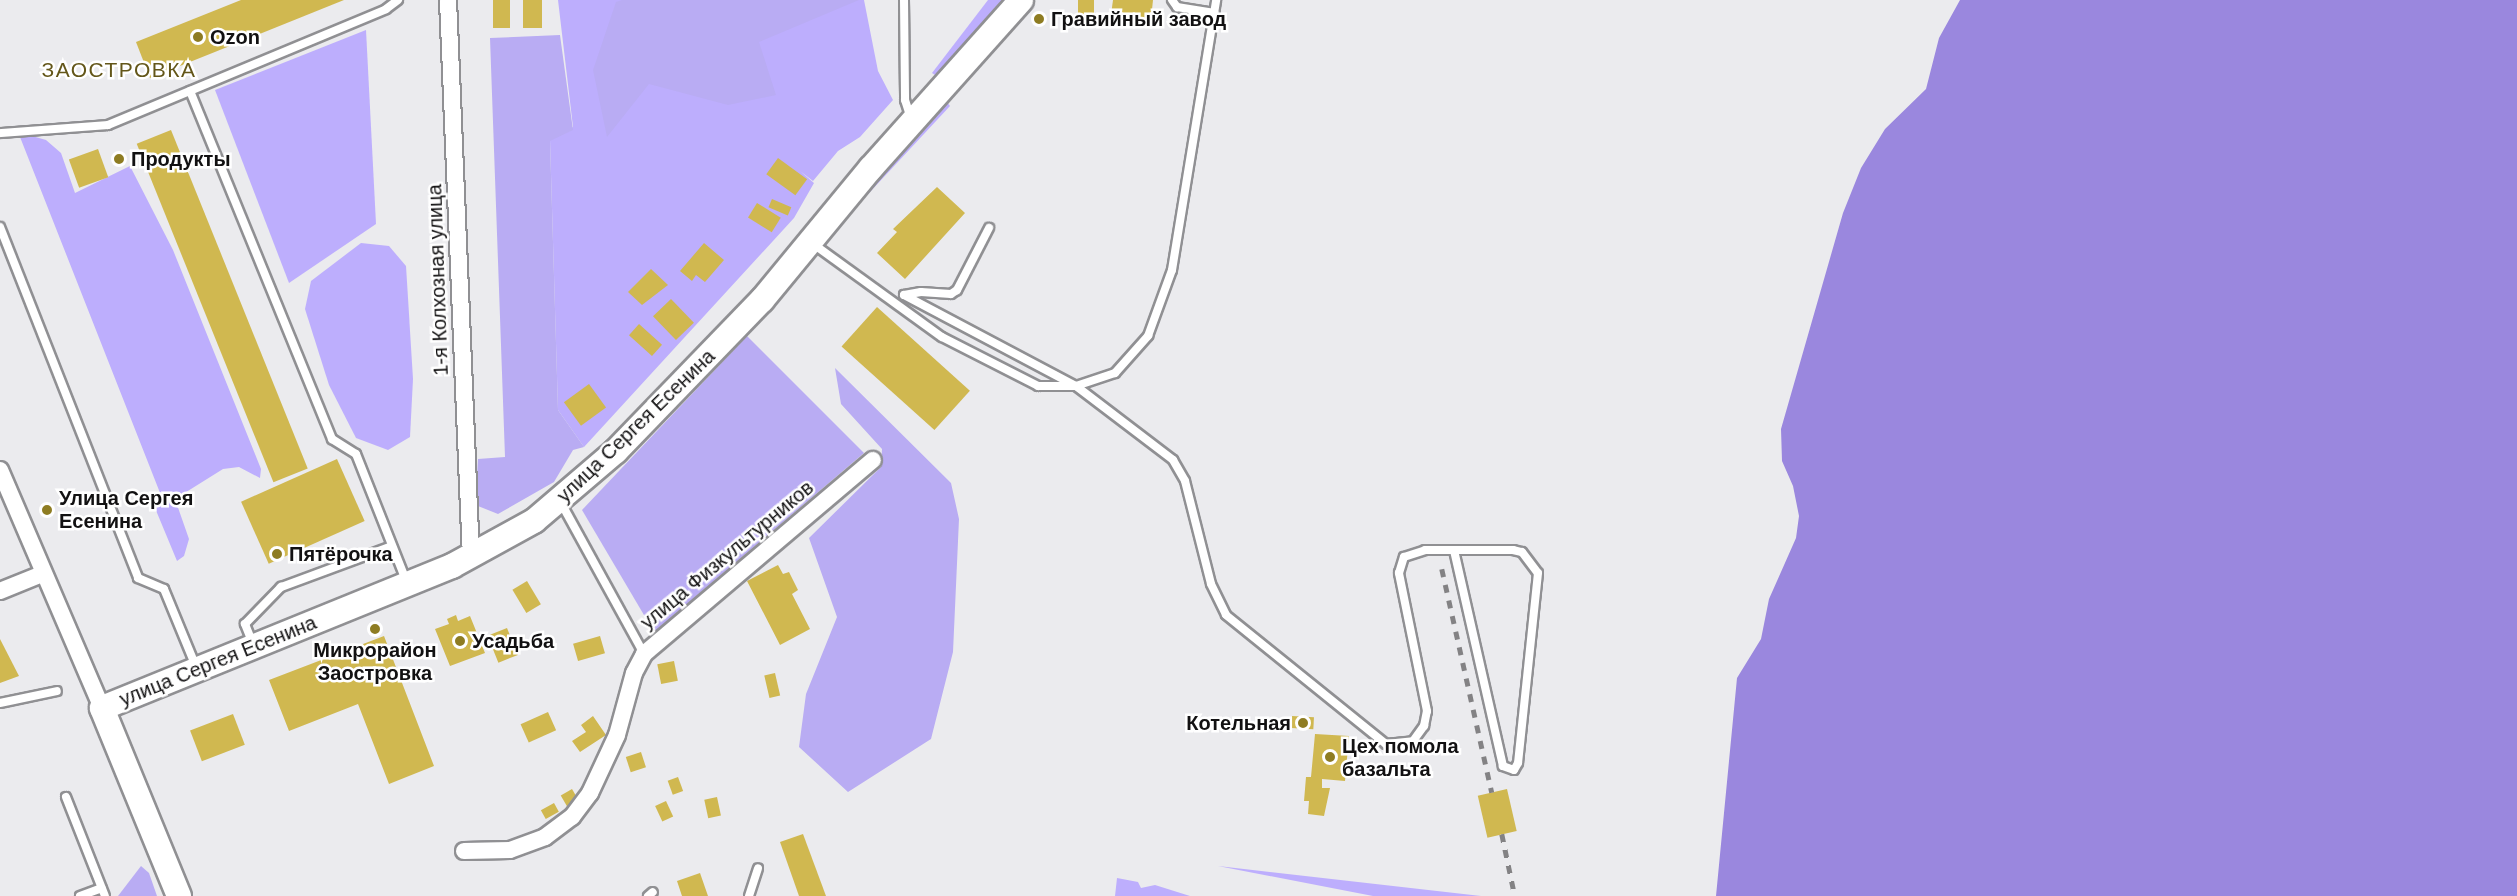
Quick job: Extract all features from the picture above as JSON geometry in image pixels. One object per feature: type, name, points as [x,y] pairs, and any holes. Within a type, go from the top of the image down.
[{"type":"street","name":"1-я Колхозная улица","points":[[448,0],[471,558]]},
{"type":"street","name":"улица Сергея Есенина","points":[[102,708],[471,558],[520,530],[560,501],[653,414],[811,243],[912,123],[1021,0]]},
{"type":"street","name":"улица Физкультурников","points":[[464,852],[491,852],[530,844],[572,817],[590,793],[617,735],[634,673],[644,654],[873,460]]},
{"type":"street","points":[[0,470],[42,574],[102,708],[179,896]]},
{"type":"street","points":[[0,591],[42,574]]},
{"type":"lane","points":[[382,0],[386,9]]},
{"type":"lane","points":[[0,133],[108,125],[386,9],[398,0]]},
{"type":"lane","points":[[904,0],[905,100],[912,123]]},
{"type":"lane","points":[[1172,0],[1177,7],[1215,13]]},
{"type":"lane","points":[[811,243],[942,337],[1026,381],[1054,389],[1077,387],[1115,373],[1133,357],[1148,336],[1160,308],[1181,232],[1216,0]]},
{"type":"lane","points":[[190,91],[332,439],[356,454],[408,585]]},
{"type":"lane","points":[[0,227],[138,578],[164,589],[197,669]]},
{"type":"lane","points":[[893,301],[904,295],[921,292],[951,294],[957,290],[989,228]]},
{"type":"lane","points":[[904,295],[1077,387],[1163,453],[1180,471],[1211,584],[1234,625],[1386,744],[1413,741],[1424,726],[1427,711],[1399,565],[1414,552],[1454,550],[1522,552],[1538,573],[1518,763],[1514,770],[1503,766],[1454,550]]},
{"type":"lane","points":[[560,501],[644,654]]},
{"type":"lane","points":[[254,646],[245,624],[281,587],[392,546]]},
{"type":"lane","points":[[0,703],[57,691]]},
{"type":"lane","points":[[66,797],[103,892],[80,896]]},
{"type":"lane","points":[[749,896],[758,868]]},
{"type":"shaded area","points":[[558,0],[864,0],[878,71],[893,100],[860,137],[838,151],[813,181],[800,171],[814,183],[794,218],[584,447],[558,410],[550,140],[573,127]]},
{"type":"shaded area","points":[[622,0],[859,0],[759,42],[776,95],[728,105],[649,84],[607,137],[593,70],[616,2]]},
{"type":"shaded area","points":[[988,0],[1006,0],[938,77],[932,73]]},
{"type":"shaded area","points":[[1960,0],[2517,0],[2517,896],[1716,896],[1737,678],[1761,639],[1769,599],[1796,538],[1799,516],[1793,486],[1782,461],[1781,429],[1843,213],[1861,168],[1885,129],[1926,89],[1939,38]]},
{"type":"shaded area","points":[[366,30],[376,224],[289,283],[215,90]]},
{"type":"shaded area","points":[[560,35],[573,130],[550,141],[558,410],[584,447],[573,450],[554,482],[498,514],[478,506],[476,494],[478,459],[505,457],[490,38]]},
{"type":"shaded area","points":[[947,102],[950,106],[842,222],[841,221]]},
{"type":"shaded area","points":[[32,136],[46,140],[61,153],[75,193],[130,166],[173,250],[261,469],[260,478],[239,467],[223,469],[175,499],[189,539],[184,556],[177,561],[155,508],[164,503],[20,137]]},
{"type":"shaded area","points":[[361,243],[389,246],[406,266],[413,379],[410,437],[388,450],[356,438],[329,385],[305,309],[311,281]]},
{"type":"shaded area","points":[[747,336],[864,453],[654,632],[582,510]]},
{"type":"shaded area","points":[[835,368],[951,483],[959,519],[953,652],[931,739],[848,792],[799,747],[806,694],[837,617],[809,538],[881,467],[882,449],[841,404]]},
{"type":"shaded area","points":[[141,866],[149,873],[157,896],[118,896]]},
{"type":"shaded area","points":[[1218,866],[1481,896],[1373,896]]},
{"type":"shaded area","points":[[1117,878],[1138,882],[1141,888],[1155,885],[1190,896],[1115,896]]},
{"type":"building","points":[[241,0],[344,0],[150,78],[136,42]]},
{"type":"building","points":[[493,0],[510,0],[510,28],[493,28]]},
{"type":"building","points":[[523,0],[542,0],[542,28],[523,28]]},
{"type":"building","points":[[1078,0],[1094,0],[1094,17],[1078,17]]},
{"type":"building","points":[[1113,0],[1153,0],[1151,19],[1111,15]]},
{"type":"building","points":[[171,130],[308,468],[273,482],[137,144]]},
{"type":"building","points":[[98,149],[108,177],[79,188],[69,160]]},
{"type":"building","points":[[778,158],[807,179],[795,195],[766,174]]},
{"type":"building","points":[[937,187],[965,213],[905,279],[877,253],[897,232],[893,229]]},
{"type":"building","points":[[772,199],[791,207],[788,215],[768,207]]},
{"type":"building","points":[[757,203],[781,218],[772,232],[748,217]]},
{"type":"building","points":[[704,243],[724,260],[705,282],[696,275],[692,281],[680,271]]},
{"type":"building","points":[[651,269],[668,285],[642,305],[628,292]]},
{"type":"building","points":[[671,299],[694,323],[676,340],[653,316]]},
{"type":"building","points":[[877,307],[970,391],[934,430],[842,346]]},
{"type":"building","points":[[639,324],[662,345],[652,356],[629,335]]},
{"type":"building","points":[[589,384],[606,407],[581,426],[564,402]]},
{"type":"building","points":[[337,459],[365,521],[269,564],[241,502]]},
{"type":"building","points":[[778,565],[783,574],[789,572],[798,590],[792,594],[810,629],[780,645],[747,581]]},
{"type":"building","points":[[527,581],[541,604],[526,613],[512,590]]},
{"type":"building","name":"Усадьба","points":[[456,615],[458,621],[470,616],[485,653],[450,666],[435,629],[449,624],[447,619]]},
{"type":"building","points":[[507,628],[518,655],[498,663],[488,636]]},
{"type":"building","points":[[384,636],[434,766],[389,784],[358,704],[289,731],[269,680]]},
{"type":"building","points":[[600,636],[605,653],[578,661],[573,644]]},
{"type":"building","points":[[0,639],[19,676],[0,683]]},
{"type":"building","points":[[674,661],[678,681],[661,684],[657,664]]},
{"type":"building","points":[[775,673],[780,695],[769,698],[764,675]]},
{"type":"building","points":[[548,712],[556,730],[529,742],[521,724]]},
{"type":"building","points":[[233,714],[245,745],[202,761],[190,730]]},
{"type":"building","points":[[593,716],[606,735],[580,752],[572,741],[586,732],[581,725]]},
{"type":"building","name":"Котельная","points":[[1292,716],[1314,717],[1313,729],[1291,728]]},
{"type":"building","points":[[1271,720],[1285,720],[1285,730],[1271,730]]},
{"type":"building","name":"Цех помола базальта","points":[[1315,734],[1349,736],[1345,781],[1322,779],[1322,788],[1330,788],[1324,816],[1308,814],[1309,801],[1304,801],[1306,777],[1311,777]]},
{"type":"building","points":[[641,752],[646,767],[631,772],[626,757]]},
{"type":"building","points":[[678,777],[683,791],[673,795],[668,781]]},
{"type":"building","points":[[572,789],[579,801],[568,808],[561,796]]},
{"type":"building","points":[[1507,789],[1517,831],[1487,838],[1478,796]]},
{"type":"building","points":[[717,797],[721,816],[708,818],[704,800]]},
{"type":"building","points":[[666,801],[673,816],[662,821],[655,806]]},
{"type":"building","points":[[554,803],[559,812],[546,819],[541,810]]},
{"type":"building","points":[[803,834],[826,896],[799,896],[780,842]]},
{"type":"building","points":[[700,873],[708,896],[682,896],[677,881]]},
{"type":"railway","points":[[1442,569],[1492,792]]},
{"type":"railway","points":[[1502,834],[1515,896]]},
{"type":"place","name":"Гравийный завод","points":[[1039,19]]},
{"type":"place","name":"Ozon","points":[[198,37]]},
{"type":"place","name":"Продукты","points":[[119,159]]},
{"type":"place","name":"Улица Сергея Есенина","points":[[47,510]]},
{"type":"place","name":"Пятёрочка","points":[[277,554]]},
{"type":"place","name":"Микрорайон Заостровка","points":[[375,629]]},
{"type":"place","name":"Усадьба","points":[[460,641]]},
{"type":"place","name":"Котельная","points":[[1303,723]]},
{"type":"place","name":"Цех помола базальта","points":[[1330,757]]},
{"type":"district","name":"ЗАОСТРОВКА","points":[[119,70]]}]
